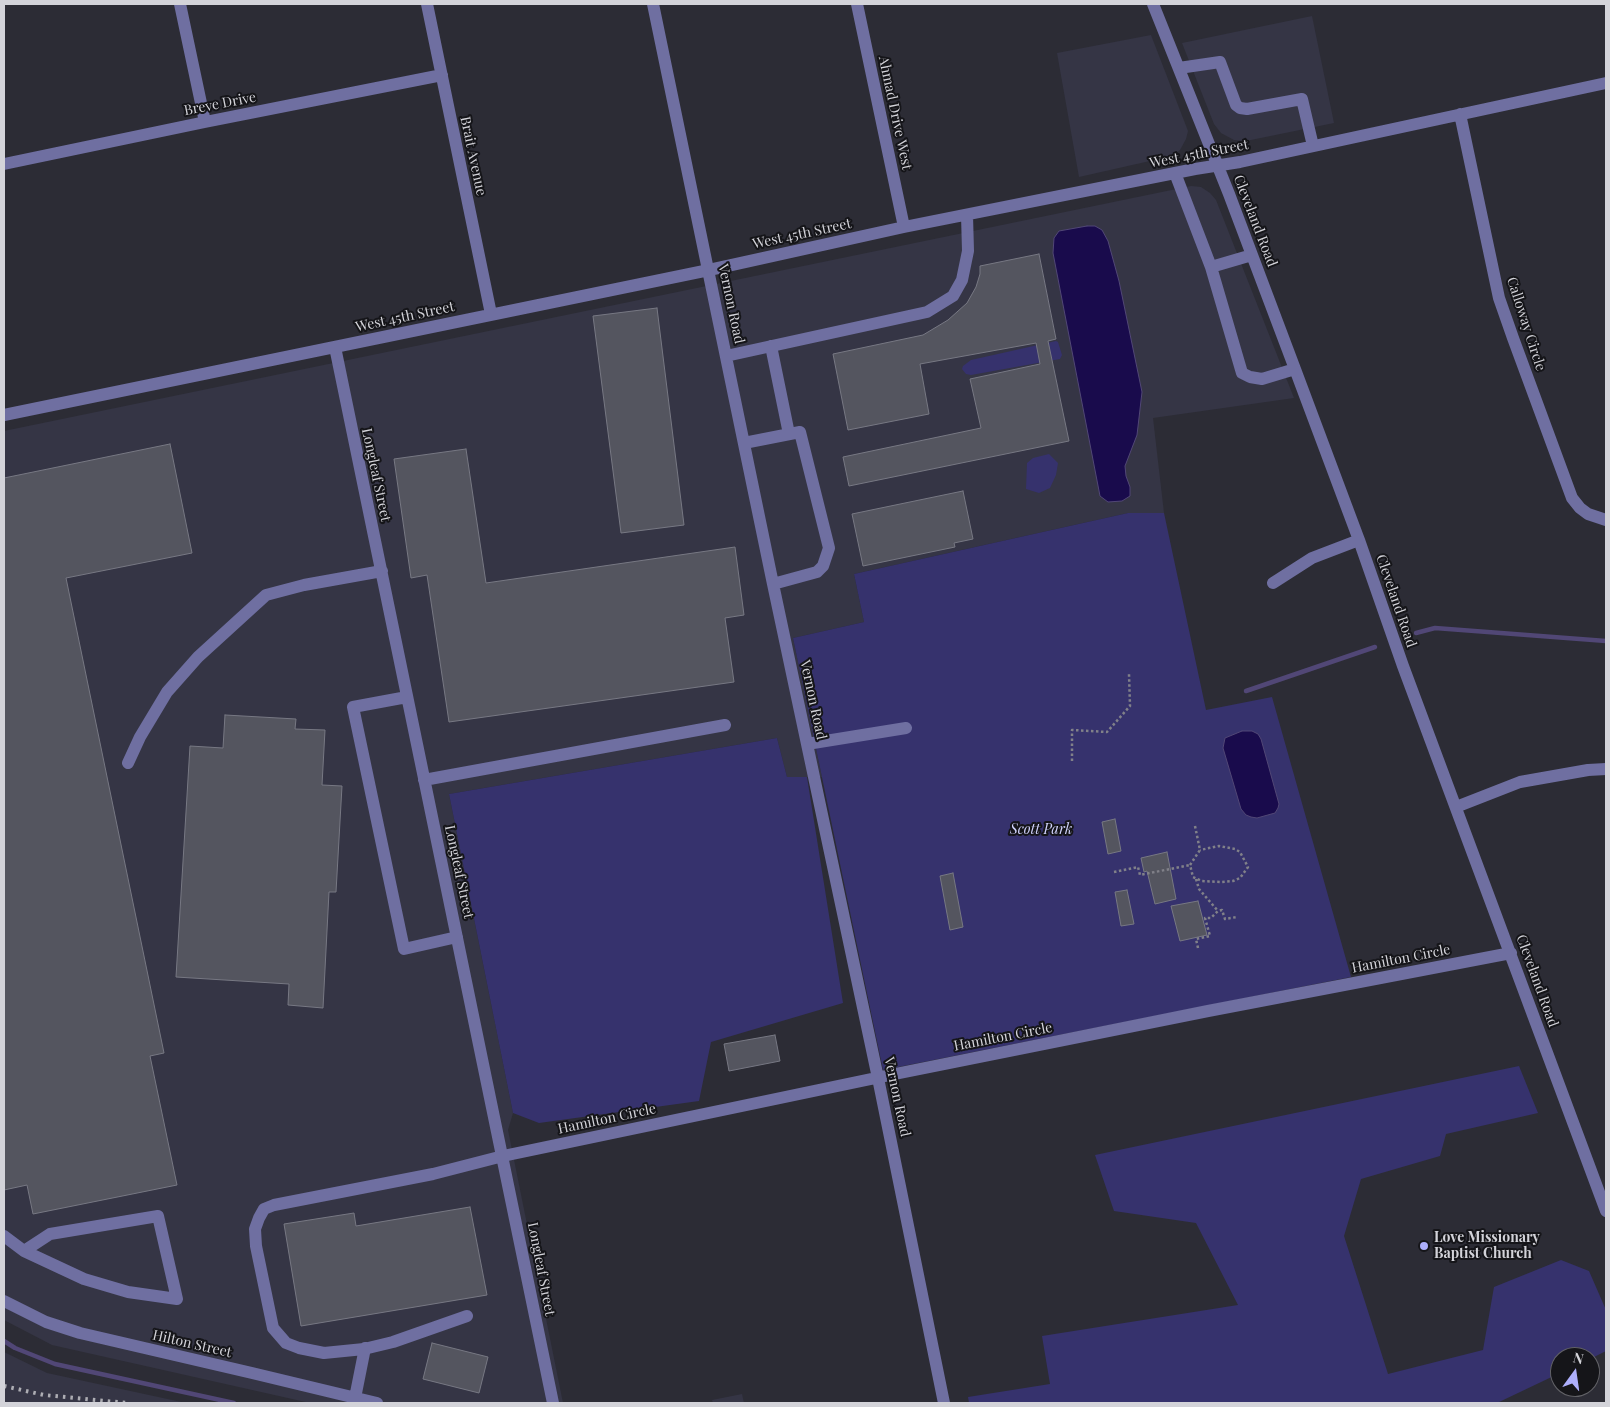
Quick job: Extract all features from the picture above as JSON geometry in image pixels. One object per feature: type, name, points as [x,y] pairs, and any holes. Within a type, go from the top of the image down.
[{"type":"street","points":[[180,4],[205,122]]},
{"type":"street","name":"Brait Avenue","points":[[427,4],[491,314]]},
{"type":"street","name":"Vernon Road","points":[[654,4],[944,1403]]},
{"type":"street","name":"Ahmad Drive West","points":[[858,4],[904,227]]},
{"type":"street","name":"Cleveland Road","points":[[1153,4],[1295,369],[1606,1211]]},
{"type":"street","points":[[1179,68],[1220,62],[1236,105],[1240,108],[1247,109],[1302,99],[1312,146]]},
{"type":"street","name":"Breve Drive","points":[[4,164],[442,75]]},
{"type":"street","name":"West 45th Street","points":[[4,415],[709,270],[904,227],[1217,166],[1606,83]]},
{"type":"street","name":"Calloway Circle","points":[[1460,114],[1499,298],[1572,498],[1588,514],[1606,520]]},
{"type":"street","points":[[1176,173],[1210,267],[1242,372],[1250,377],[1262,379],[1295,369]]},
{"type":"street","points":[[726,356],[927,312],[953,296],[962,280],[968,251],[967,215]]},
{"type":"street","points":[[1210,267],[1252,255]]},
{"type":"street","points":[[771,346],[788,434]]},
{"type":"street","name":"Longleaf Street","points":[[335,347],[553,1403]]},
{"type":"street","points":[[744,443],[800,432],[829,548],[823,566],[817,572],[773,584]]},
{"type":"street","points":[[1273,584],[1312,558],[1359,540]]},
{"type":"street","points":[[128,763],[140,737],[167,692],[198,657],[266,596],[304,585],[382,571]]},
{"type":"street","points":[[407,697],[353,707],[404,949],[457,937]]},
{"type":"street","points":[[424,780],[725,725]]},
{"type":"street","points":[[807,744],[906,728]]},
{"type":"street","points":[[1456,806],[1520,782],[1588,770],[1606,769]]},
{"type":"street","name":"Hamilton Circle","points":[[365,1348],[324,1353],[299,1348],[286,1343],[273,1328],[256,1246],[255,1229],[258,1218],[264,1209],[274,1205],[433,1174],[503,1156],[878,1078],[1208,1011],[1511,953]]},
{"type":"street","points":[[4,1236],[24,1251],[84,1279],[128,1292],[177,1299],[158,1216],[50,1234],[24,1251]]},
{"type":"street","name":"Hilton Street","points":[[4,1301],[46,1322],[80,1334],[242,1370],[377,1403]]},
{"type":"street","points":[[355,1398],[365,1348],[393,1342],[466,1316]]},
{"type":"path","points":[[1072,761],[1072,730],[1107,732],[1130,706],[1129,674]]},
{"type":"path","points":[[1195,826],[1200,850]]},
{"type":"path","points":[[1219,846],[1235,848],[1240,852],[1248,867],[1240,878],[1233,881],[1202,881],[1192,877],[1190,865],[1200,850],[1219,846]]},
{"type":"path","points":[[1114,872],[1138,867],[1140,875],[1190,865]]},
{"type":"path","points":[[1196,878],[1199,889],[1218,911],[1222,910],[1225,919],[1237,917]]},
{"type":"path","points":[[1198,948],[1196,939],[1210,936],[1205,918],[1211,918],[1218,911]]},
{"type":"shaded area","points":[[1312,16],[1334,123],[1246,141],[1234,140],[1221,133],[1214,124],[1182,43]]},
{"type":"shaded area","points":[[1151,35],[1188,131],[1186,139],[1180,150],[1172,156],[1079,177],[1057,53]]},
{"type":"shaded area","points":[[1191,186],[1201,187],[1216,200],[1294,398],[1153,418],[1164,513],[1128,513],[854,574],[864,622],[793,638],[822,777],[787,777],[777,738],[449,794],[513,1113],[508,1130],[563,1403],[310,1403],[52,1345],[4,1320],[4,431]]},
{"type":"shaded area","points":[[1095,226],[1102,230],[1108,241],[1119,281],[1142,392],[1137,435],[1125,466],[1130,496],[1122,501],[1108,502],[1100,496],[1053,253],[1054,238],[1059,231]]},
{"type":"shaded area","points":[[1242,731],[1252,731],[1258,734],[1261,739],[1279,804],[1275,813],[1257,818],[1246,815],[1241,809],[1223,748],[1225,738]]},
{"type":"shaded area","points":[[4,1352],[47,1373],[186,1403],[4,1403]]},
{"type":"shaded area","points":[[742,1394],[744,1403],[713,1403],[712,1400]]},
{"type":"green space","points":[[1056,341],[1062,355],[1060,359],[971,375],[966,374],[962,369],[971,360]]},
{"type":"green space","points":[[1049,454],[1058,463],[1056,475],[1050,488],[1039,493],[1026,489],[1027,463],[1033,458]]},
{"type":"green space","name":"Scott Park","points":[[1128,513],[1164,513],[1206,710],[1272,697],[1351,977],[883,1070],[793,638],[864,622],[854,574]]},
{"type":"green space","points":[[777,738],[787,777],[807,777],[843,1003],[711,1042],[699,1101],[539,1123],[513,1113],[449,794]]},
{"type":"green space","points":[[1519,1066],[1538,1113],[1446,1134],[1440,1156],[1361,1179],[1344,1236],[1388,1374],[1483,1350],[1494,1287],[1561,1260],[1589,1271],[1606,1310],[1606,1351],[1600,1354],[1600,1347],[1550,1347],[1550,1378],[1497,1403],[969,1403],[968,1397],[1050,1384],[1042,1336],[1238,1305],[1196,1223],[1114,1211],[1095,1155]]},
{"type":"building","points":[[1039,254],[1056,339],[1048,341],[1069,441],[849,486],[843,457],[981,428],[970,379],[1040,364],[1036,343],[920,364],[929,414],[848,430],[833,354],[923,335],[948,320],[967,303],[976,287],[980,266]]},
{"type":"building","points":[[657,308],[684,525],[621,533],[593,316]]},
{"type":"building","points":[[170,444],[192,553],[66,578],[164,1053],[150,1056],[177,1185],[33,1214],[27,1185],[4,1190],[4,478]]},
{"type":"building","points":[[466,449],[486,583],[735,547],[744,615],[725,618],[734,682],[449,722],[427,575],[411,578],[394,459]]},
{"type":"building","points":[[963,491],[973,539],[954,543],[955,547],[863,566],[852,514]]},
{"type":"building","points":[[225,715],[296,719],[295,729],[325,730],[322,785],[342,786],[336,892],[329,892],[323,1008],[288,1005],[289,984],[176,977],[190,746],[223,748]]},
{"type":"building","points":[[1115,819],[1121,851],[1108,854],[1102,822]]},
{"type":"building","points":[[1167,852],[1176,899],[1155,904],[1147,871],[1144,872],[1141,858]]},
{"type":"building","points":[[953,873],[963,927],[950,930],[940,876]]},
{"type":"building","points":[[1127,890],[1134,924],[1121,926],[1115,892]]},
{"type":"building","points":[[1198,901],[1207,935],[1180,941],[1171,906]]},
{"type":"building","points":[[775,1035],[780,1061],[729,1071],[724,1044]]},
{"type":"building","points":[[470,1207],[487,1295],[301,1326],[284,1224],[354,1213],[356,1226]]},
{"type":"building","points":[[432,1343],[488,1357],[479,1393],[423,1379]]},
{"type":"waterway","points":[[1416,633],[1435,628],[1606,641]]},
{"type":"waterway","points":[[1246,691],[1375,647]]},
{"type":"waterway","points":[[4,1341],[15,1348],[55,1364],[234,1403]]},
{"type":"railway","points":[[4,1386],[44,1395],[127,1403]]},
{"type":"place","name":"Love Missionary Baptist Church","points":[[1424,1246]]}]
